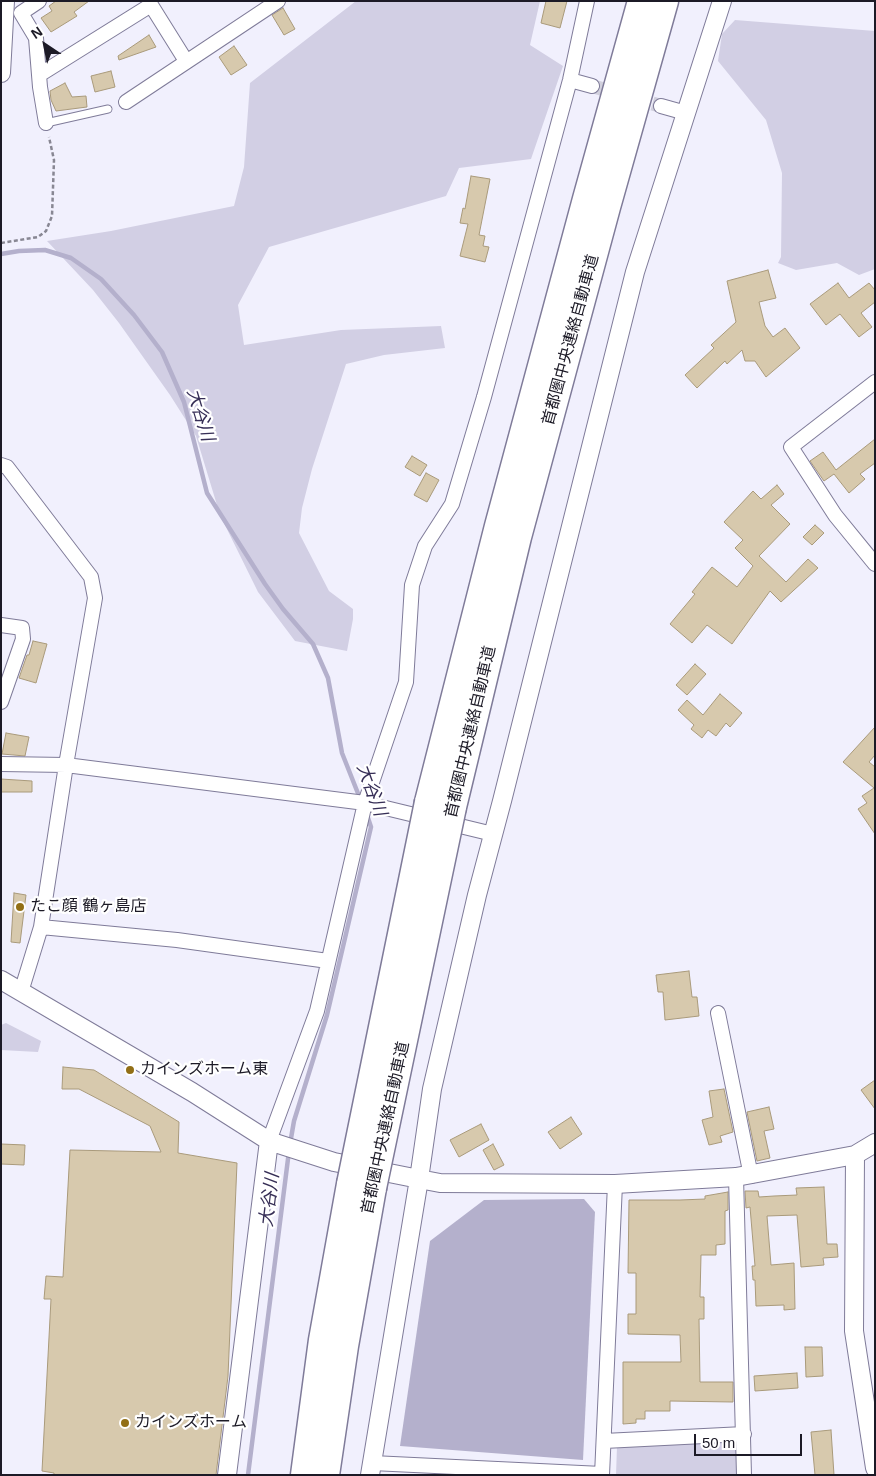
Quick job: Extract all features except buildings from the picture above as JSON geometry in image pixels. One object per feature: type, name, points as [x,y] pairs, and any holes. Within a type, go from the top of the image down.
[{"type":"highway","points":[[596,203],[628,1]]},
{"type":"highway","name":"首都圏中央連絡自動車道","points":[[596,203],[641,1]]},
{"type":"highway","name":"首都圏中央連絡自動車道","points":[[304,1475],[322,1340],[362,1186],[441,804],[463,661],[596,203],[665,1]]},
{"type":"highway","points":[[596,203],[675,1]]},
{"type":"highway","name":"首都圏中央連絡自動車道","points":[[326,1475],[345,1346],[362,1186]]},
{"type":"street","points":[[10,8],[39,1]]},
{"type":"street","points":[[126,102],[278,1]]},
{"type":"street","points":[[227,1475],[269,1141],[317,1011],[365,803],[406,682],[412,585],[425,546],[452,504],[484,397],[570,80],[587,1]]},
{"type":"street","points":[[614,1184],[602,1474],[371,1469],[432,1089],[477,895],[635,272],[722,1]]},
{"type":"street","points":[[40,75],[152,2],[186,61]]},
{"type":"street","points":[[1,73],[10,8]]},
{"type":"street","points":[[10,8],[36,38],[40,87],[46,123]]},
{"type":"street","points":[[570,80],[592,86]]},
{"type":"street","points":[[661,106],[686,113]]},
{"type":"street","points":[[875,382],[791,447],[835,515],[875,564]]},
{"type":"street","points":[[1,465],[7,467],[91,577],[95,598],[66,765],[41,927],[21,992]]},
{"type":"street","points":[[1,625],[22,628],[23,639],[1,702]]},
{"type":"street","points":[[1,764],[66,765],[365,803],[493,834]]},
{"type":"street","points":[[41,927],[177,940],[328,960]]},
{"type":"street","points":[[1,980],[192,1092],[269,1141],[334,1162],[440,1183],[614,1184],[744,1176],[855,1155],[875,1143]]},
{"type":"street","points":[[718,1014],[744,1176],[744,1475]]},
{"type":"street","points":[[855,1155],[854,1331],[875,1468]]},
{"type":"street","points":[[604,1441],[744,1434]]},
{"type":"lane","points":[[46,123],[108,109]]},
{"type":"path","points":[[1,242],[38,237],[46,231],[52,216],[54,160],[46,123]]},
{"type":"shaded area","points":[[356,1],[540,1],[530,45],[563,66],[531,159],[459,168],[446,196],[269,247],[238,305],[244,345],[341,330],[441,326],[445,348],[384,355],[346,364],[312,469],[302,508],[299,533],[329,591],[353,609],[347,651],[295,641],[258,592],[220,515],[196,436],[170,395],[119,323],[93,290],[47,241],[111,231],[234,206],[244,167],[250,83]]},
{"type":"shaded area","points":[[735,20],[875,31],[875,269],[859,275],[837,263],[796,270],[778,263],[781,257],[782,173],[766,120],[718,61],[722,34]]},
{"type":"shaded area","points":[[6,1023],[41,1041],[38,1052],[1,1050],[1,1025]]},
{"type":"shaded area","points":[[584,1199],[595,1212],[583,1460],[400,1446],[430,1241],[484,1200]]},
{"type":"shaded area","points":[[736,1442],[736,1475],[616,1475],[617,1446]]},
{"type":"waterway","name":"大谷川","points":[[1,254],[45,250],[71,258],[101,279],[134,315],[162,352],[184,402],[207,493],[265,584],[283,609],[313,644],[328,678],[342,753],[361,801]]},
{"type":"waterway","name":"大谷川","points":[[290,1144],[294,1121],[327,1015],[371,827],[367,815]]},
{"type":"waterway","name":"大谷川","points":[[248,1475],[289,1151]]},
{"type":"tunnel","points":[[592,86],[661,106]]},
{"type":"place","name":"たこ顔 鶴ヶ島店","points":[[20,907]]},
{"type":"place","name":"カインズホーム東","points":[[130,1070]]},
{"type":"place","name":"カインズホーム","points":[[125,1423]]}]
